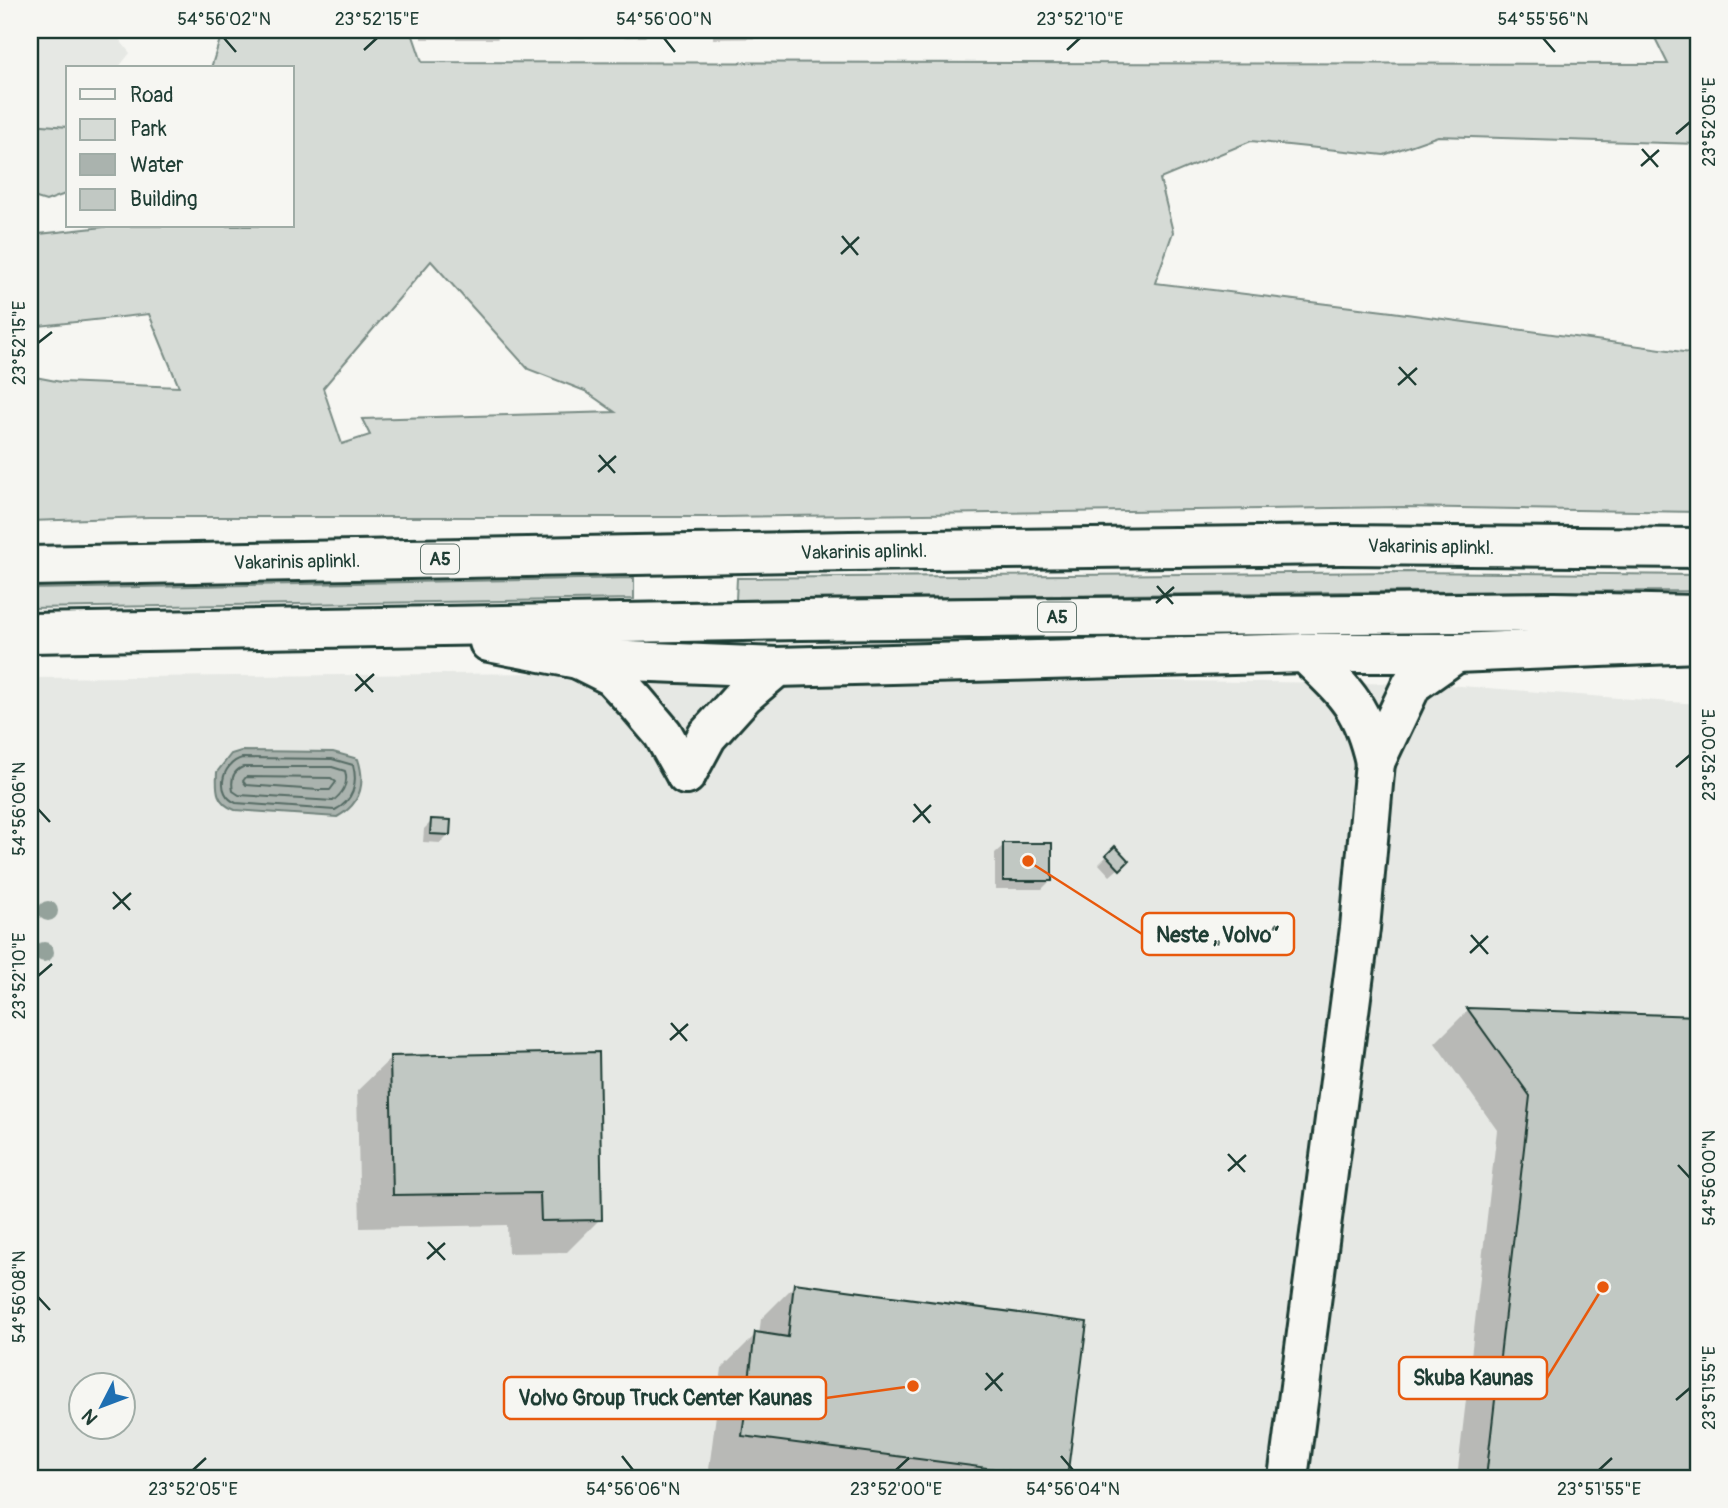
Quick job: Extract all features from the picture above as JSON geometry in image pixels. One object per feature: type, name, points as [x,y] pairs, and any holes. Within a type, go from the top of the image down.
[{"type":"main road","name":"Vakarinis aplinkl.","points":[[30,566],[1340,545],[1698,548]]},
{"type":"main road","name":"A5","points":[[30,633],[801,620],[1554,612],[1698,615]]},
{"type":"main road","points":[[415,628],[578,659],[777,667],[1305,653],[1456,653],[1698,643]]},
{"type":"main road","points":[[1288,1478],[1360,928],[1375,762],[1368,733],[1350,698],[1305,653]]},
{"type":"main road","points":[[1375,762],[1412,684],[1456,653]]},
{"type":"main road","points":[[578,659],[612,676],[620,684],[663,734],[686,775],[707,736],[744,695],[777,667]]},
{"type":"shaded area","points":[[30,30],[112,30],[130,53],[120,66],[66,66],[66,127],[30,124]]},
{"type":"shaded area","points":[[546,673],[825,681],[1071,680],[1434,684],[1698,704],[1698,1478],[30,1478],[30,678]]},
{"type":"green space","points":[[223,30],[411,30],[422,62],[1668,64],[1651,30],[1698,30],[1698,144],[1438,136],[1384,155],[1251,141],[1160,179],[1173,232],[1155,283],[1698,354],[1698,512],[1402,507],[723,517],[149,517],[30,521],[30,376],[61,382],[179,387],[149,314],[30,327],[30,235],[95,228],[294,228],[294,66],[212,66]],"holes":[[[431,261],[528,369],[585,391],[615,412],[362,419],[370,435],[342,444],[323,388]]]},
{"type":"green space","points":[[30,124],[66,127],[66,194],[46,201],[30,196]]},
{"type":"green space","points":[[1407,572],[1698,575],[1698,591],[1342,592],[736,600],[737,578]]},
{"type":"green space","points":[[634,578],[634,599],[30,608],[30,589]]},
{"type":"water","points":[[241,751],[333,752],[358,759],[360,792],[352,806],[337,817],[235,810],[224,804],[218,795],[217,772],[231,754]]},
{"type":"building","points":[[431,819],[451,820],[450,835],[430,834]]},
{"type":"building","points":[[1003,843],[1052,843],[1052,881],[1003,881]]},
{"type":"building","points":[[1115,846],[1129,861],[1120,870],[1106,855]]},
{"type":"building","points":[[1467,1008],[1698,1016],[1698,1478],[1486,1478],[1530,1096]]},
{"type":"building","points":[[599,1052],[602,1220],[541,1221],[540,1193],[393,1195],[390,1056]]},
{"type":"building","points":[[794,1283],[1087,1322],[1067,1478],[1010,1478],[1011,1471],[742,1436],[755,1332],[788,1337]]},
{"type":"place","name":"Neste „Volvo“","points":[[1028,861]]},
{"type":"place","name":"Skuba Kaunas","points":[[1603,1287]]},
{"type":"place","name":"Volvo Group Truck Center Kaunas","points":[[913,1386]]}]
